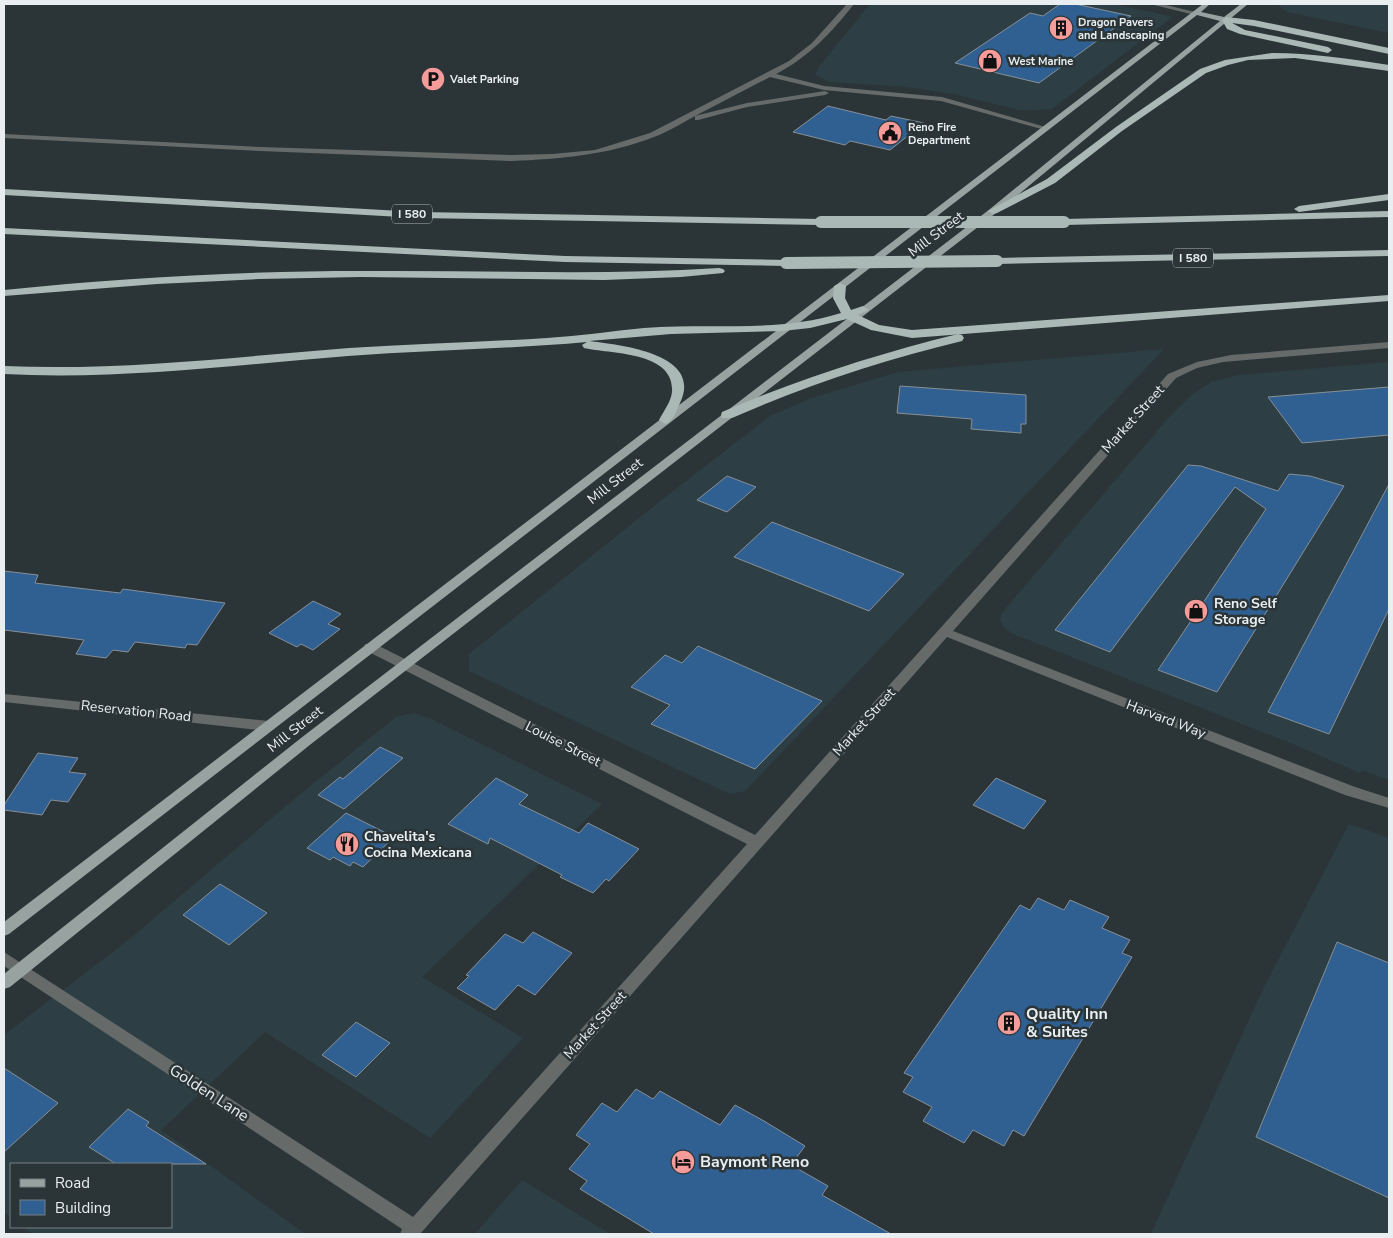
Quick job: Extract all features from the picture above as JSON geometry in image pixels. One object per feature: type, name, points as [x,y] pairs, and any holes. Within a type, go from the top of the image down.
[{"type":"highway","points":[[1226,20],[1254,23],[1389,51]]},
{"type":"highway","points":[[1226,20],[1230,27],[1243,32],[1389,64]]},
{"type":"highway","points":[[993,211],[1057,176],[1136,116],[1204,70],[1213,66],[1252,57],[1282,55],[1339,60],[1389,68]]},
{"type":"highway","name":"I 580","points":[[4,192],[429,215],[821,222],[1064,222],[1389,214]]},
{"type":"highway","points":[[1178,220],[1249,215],[1389,197]]},
{"type":"highway","name":"I 580","points":[[4,231],[565,259],[784,263],[996,261],[1389,253]]},
{"type":"highway","points":[[4,292],[129,282],[253,276],[413,274],[522,277],[662,275],[732,270],[784,263]]},
{"type":"highway","points":[[840,286],[838,301],[855,314],[879,329],[912,334],[1389,298]]},
{"type":"highway","points":[[4,370],[71,372],[159,370],[349,352],[536,342],[667,331],[786,327],[819,323],[855,314]]},
{"type":"highway","points":[[727,416],[804,382],[881,357],[976,334],[1049,323]]},
{"type":"highway","points":[[536,342],[617,348],[642,353],[663,363],[678,383],[678,392],[665,420]]},
{"type":"main road","name":"Mill Street","points":[[4,930],[1207,4]]},
{"type":"main road","name":"Mill Street","points":[[4,983],[405,664],[727,416],[855,314],[993,211],[1246,4]]},
{"type":"main road","points":[[1196,13],[1226,20]]},
{"type":"street","points":[[653,134],[771,75],[809,51],[851,4]]},
{"type":"street","points":[[1153,4],[1196,13]]},
{"type":"street","points":[[771,75],[824,88],[942,100],[1045,128]]},
{"type":"street","points":[[4,136],[232,148],[521,158],[552,157],[595,152],[627,144],[720,112],[775,100],[816,94],[874,92]]},
{"type":"street","name":"Market Street","points":[[412,1231],[1172,376],[1184,368],[1215,361],[1389,345]]},
{"type":"street","name":"Harvard Way","points":[[945,632],[1350,791],[1389,803]]},
{"type":"street","name":"Louise Street","points":[[370,647],[756,842]]},
{"type":"street","name":"Reservation Road","points":[[4,698],[268,726]]},
{"type":"street","name":"Golden Lane","points":[[4,958],[412,1231]]},
{"type":"shaded area","points":[[870,4],[1114,4],[1170,16],[1171,18],[1052,109],[1020,110],[953,94],[907,87],[830,82],[815,75],[818,68]]},
{"type":"shaded area","points":[[1277,4],[1389,4],[1389,33],[1287,12]]},
{"type":"shaded area","points":[[1164,349],[745,791],[730,794],[469,671],[469,654],[770,416],[812,398],[898,372]]},
{"type":"shaded area","name":"Reno Self Storage","points":[[1389,362],[1389,780],[1362,770],[1360,773],[1293,744],[1005,629],[1000,620],[1006,608],[1171,415],[1193,394],[1211,382],[1239,375]]},
{"type":"shaded area","points":[[414,713],[429,718],[602,804],[422,977],[523,1038],[430,1138],[265,1032],[161,1130],[305,1234],[33,1234],[24,1228],[172,1228],[172,1163],[10,1163],[10,1217],[4,1212],[4,1035],[126,942],[298,796],[396,717]]},
{"type":"shaded area","points":[[1349,824],[1389,838],[1389,1234],[1151,1234],[1264,987]]},
{"type":"shaded area","points":[[522,1180],[610,1234],[475,1234]]},
{"type":"building","points":[[1060,4],[1075,4],[1131,16],[1039,83],[955,63],[1030,13],[1043,16]]},
{"type":"building","points":[[828,106],[886,120],[891,116],[924,123],[890,150],[850,141],[845,145],[793,132]]},
{"type":"building","points":[[900,386],[1026,395],[1026,424],[1021,424],[1021,433],[971,429],[972,419],[897,413]]},
{"type":"building","points":[[1389,387],[1389,435],[1302,443],[1268,397]]},
{"type":"building","points":[[1188,465],[1201,466],[1278,491],[1289,474],[1310,476],[1344,486],[1217,692],[1158,670],[1266,509],[1235,487],[1110,652],[1055,630]]},
{"type":"building","points":[[727,476],[756,487],[727,512],[697,500]]},
{"type":"building","points":[[1389,484],[1389,609],[1329,734],[1268,712]]},
{"type":"building","points":[[772,522],[904,574],[869,611],[734,557]]},
{"type":"building","points":[[4,571],[38,575],[35,583],[120,593],[123,589],[225,603],[197,645],[187,644],[185,648],[135,642],[128,652],[113,650],[106,658],[76,654],[84,640],[4,630]]},
{"type":"building","points":[[313,601],[341,614],[328,624],[340,629],[313,650],[301,644],[297,647],[269,633]]},
{"type":"building","points":[[698,646],[822,701],[755,769],[651,724],[670,705],[631,687],[665,655],[682,663]]},
{"type":"building","points":[[380,747],[403,758],[344,809],[318,795],[340,777],[343,779]]},
{"type":"building","points":[[38,753],[78,758],[69,772],[86,774],[68,802],[51,800],[42,815],[4,810],[4,805]]},
{"type":"building","points":[[496,778],[528,795],[519,804],[579,833],[588,823],[639,849],[609,881],[606,879],[593,893],[490,838],[488,844],[448,824]]},
{"type":"building","points":[[996,778],[1046,801],[1024,829],[973,805]]},
{"type":"building","points":[[346,813],[394,837],[363,867],[353,862],[350,866],[333,857],[330,860],[307,848]]},
{"type":"building","points":[[220,884],[267,913],[229,945],[183,915]]},
{"type":"building","name":"Quality Inn & Suites","points":[[1038,898],[1064,910],[1070,900],[1109,917],[1102,928],[1130,940],[1122,953],[1132,957],[1024,1136],[1013,1130],[1004,1146],[973,1130],[964,1143],[923,1121],[932,1107],[903,1092],[913,1077],[904,1073],[1020,905],[1030,910]]},
{"type":"building","points":[[533,932],[572,953],[535,995],[518,985],[495,1010],[457,988],[469,976],[466,975],[505,934],[523,943]]},
{"type":"building","points":[[1337,942],[1389,963],[1389,1198],[1256,1137]]},
{"type":"building","points":[[356,1022],[390,1043],[356,1077],[322,1055]]},
{"type":"building","points":[[4,1068],[58,1103],[4,1152]]},
{"type":"building","name":"Baymont Reno","points":[[636,1089],[653,1099],[660,1091],[720,1125],[735,1105],[764,1121],[805,1146],[791,1165],[828,1186],[822,1195],[891,1234],[654,1234],[580,1189],[587,1181],[569,1169],[590,1144],[576,1135],[602,1103],[617,1112]]},
{"type":"building","points":[[128,1109],[149,1122],[146,1126],[206,1164],[114,1163],[89,1147]]},
{"type":"place","name":"Dragon Pavers and Landscaping","points":[[1061,28]]},
{"type":"place","name":"West Marine","points":[[990,61]]},
{"type":"place","name":"Valet Parking","points":[[433,79]]},
{"type":"place","name":"Reno Fire Department","points":[[890,133]]},
{"type":"place","name":"Reno Self Storage","points":[[1196,611]]},
{"type":"place","name":"Chavelita's Cocina Mexicana","points":[[347,844]]},
{"type":"place","name":"Quality Inn & Suites","points":[[1009,1023]]},
{"type":"place","name":"Baymont Reno","points":[[683,1162]]}]
